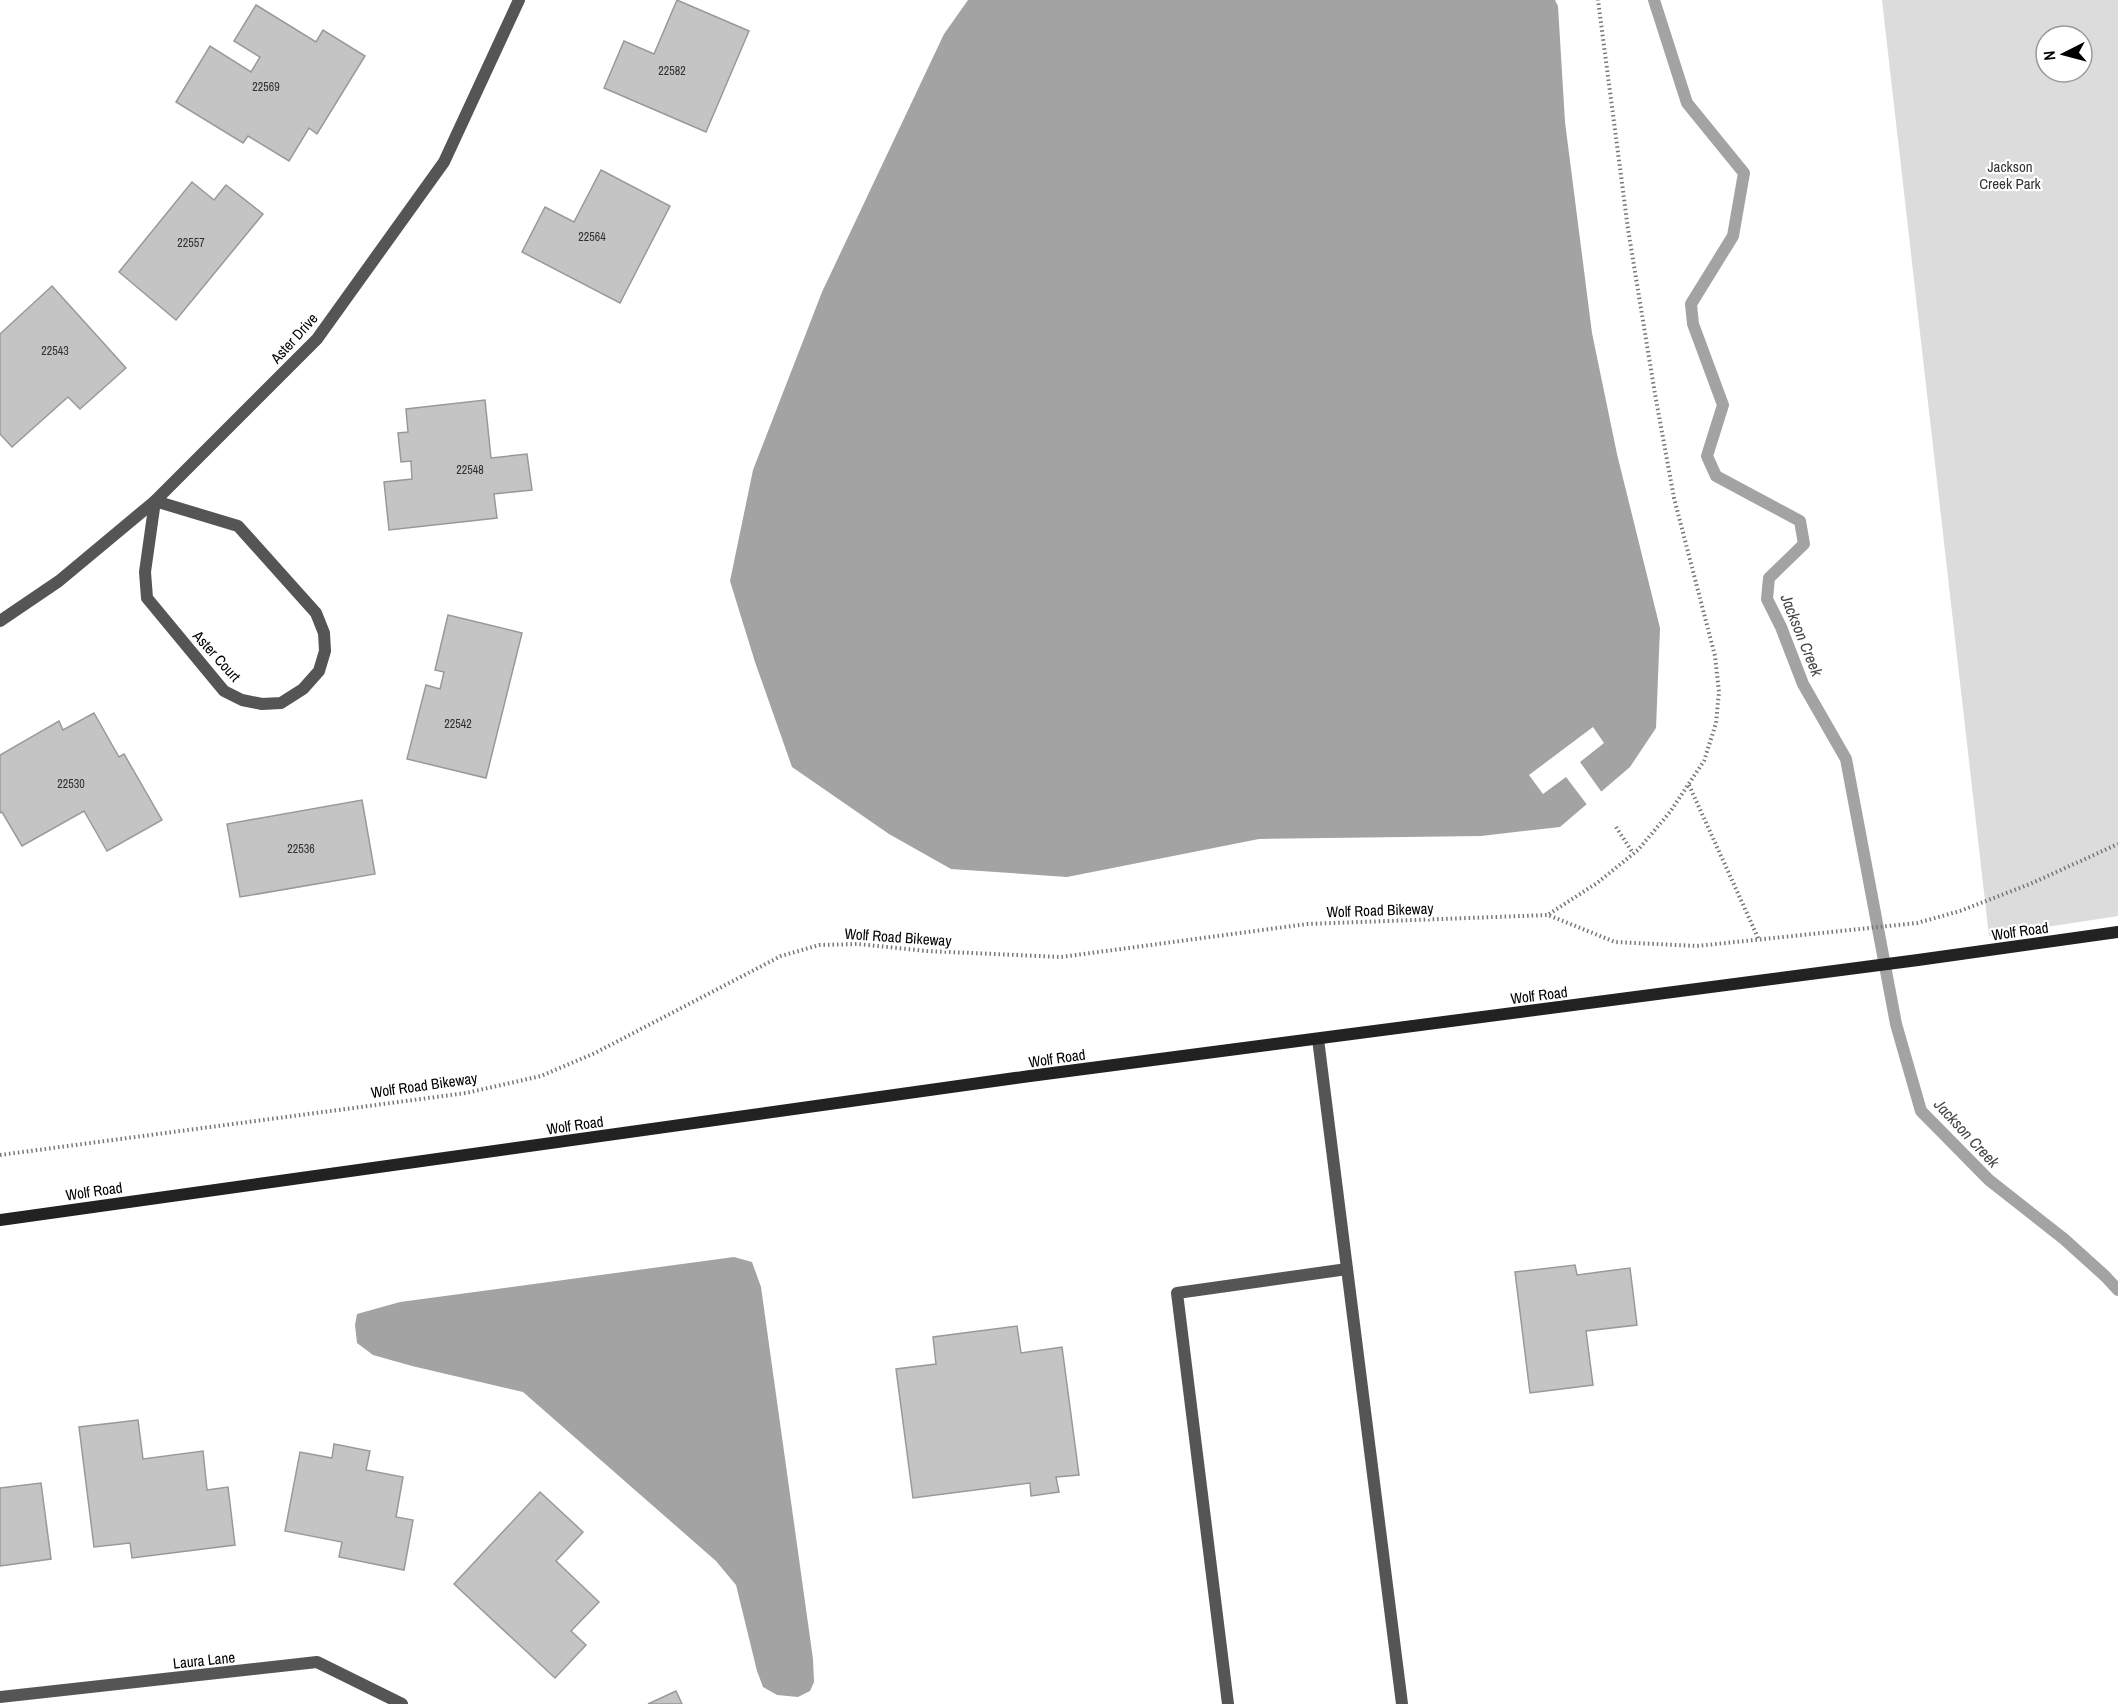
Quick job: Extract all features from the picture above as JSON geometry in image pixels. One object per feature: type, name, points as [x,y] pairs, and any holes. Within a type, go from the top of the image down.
[{"type":"main road","name":"Wolf Road","points":[[0,1220],[1030,1076],[2118,932]]},
{"type":"street","name":"Aster Drive","points":[[0,621],[59,581],[155,501],[317,339],[374,263],[444,162],[519,0]]},
{"type":"street","name":"Aster Court","points":[[155,501],[238,526],[316,613],[324,633],[325,651],[318,671],[303,689],[281,703],[262,704],[242,700],[224,691],[147,598],[145,572],[155,501]]},
{"type":"street","points":[[1318,1039],[1402,1704]]},
{"type":"street","points":[[1228,1704],[1177,1293],[1347,1269]]},
{"type":"street","name":"Laura Lane","points":[[0,1697],[317,1662],[402,1704]]},
{"type":"path","points":[[1548,915],[1597,883],[1634,853],[1670,812],[1704,761],[1716,723],[1719,692],[1715,656],[1674,498],[1655,394],[1628,229],[1598,0]]},
{"type":"path","points":[[1688,785],[1760,940]]},
{"type":"path","points":[[1616,827],[1634,853]]},
{"type":"path","name":"Wolf Road Bikeway","points":[[0,1155],[466,1093],[541,1076],[595,1053],[781,956],[819,945],[858,944],[927,951],[1061,957],[1307,924],[1548,915],[1615,942],[1697,946],[1917,923],[1960,911],[2030,884],[2118,844]]},
{"type":"green space","name":"Jackson Creek Park","points":[[1882,0],[2118,0],[2118,916],[1989,936]]},
{"type":"shaded area","points":[[968,0],[1555,0],[1558,6],[1565,122],[1592,333],[1617,454],[1660,628],[1656,728],[1630,767],[1560,827],[1481,836],[1259,839],[1067,877],[951,869],[889,834],[792,767],[755,662],[730,581],[753,470],[822,292],[944,34]]},
{"type":"shaded area","points":[[734,1257],[752,1262],[761,1287],[813,1659],[814,1682],[810,1691],[798,1697],[777,1695],[763,1687],[736,1585],[716,1561],[523,1392],[373,1355],[357,1343],[355,1325],[357,1314],[400,1302]]},
{"type":"pier","points":[[1593,727],[1604,743],[1580,762],[1603,794],[1588,806],[1566,777],[1543,794],[1529,775]]},
{"type":"building","points":[[677,0],[749,31],[706,132],[604,88],[624,41],[654,54]]},
{"type":"building","points":[[256,5],[316,42],[323,30],[365,56],[317,134],[309,128],[289,161],[248,136],[243,143],[176,102],[210,46],[251,72],[260,57],[234,41]]},
{"type":"building","points":[[601,170],[670,206],[620,303],[522,252],[545,207],[574,222]]},
{"type":"building","points":[[192,182],[214,200],[226,185],[263,214],[176,320],[119,272]]},
{"type":"building","points":[[52,286],[126,368],[80,409],[68,397],[12,447],[0,434],[0,334]]},
{"type":"building","points":[[485,400],[491,458],[527,454],[532,490],[494,494],[497,518],[389,530],[384,482],[412,479],[411,461],[401,462],[398,433],[408,432],[406,409]]},
{"type":"building","points":[[448,615],[522,633],[486,778],[407,759],[426,685],[440,689],[444,672],[435,670]]},
{"type":"building","points":[[94,713],[119,757],[124,754],[162,820],[107,851],[84,811],[22,846],[2,812],[0,813],[0,755],[59,721],[63,730]]},
{"type":"building","points":[[362,800],[375,874],[240,897],[227,824]]},
{"type":"building","points":[[1575,1265],[1577,1275],[1630,1268],[1637,1325],[1586,1331],[1593,1385],[1530,1393],[1515,1272]]},
{"type":"building","points":[[1017,1326],[1021,1353],[1062,1347],[1079,1475],[1056,1477],[1059,1492],[1031,1496],[1030,1483],[913,1498],[896,1369],[936,1364],[933,1337]]},
{"type":"building","points":[[138,1420],[143,1459],[203,1451],[207,1490],[228,1487],[235,1545],[132,1558],[130,1543],[94,1547],[79,1427]]},
{"type":"building","points":[[334,1444],[370,1451],[366,1470],[403,1477],[396,1517],[413,1520],[404,1570],[339,1557],[342,1542],[285,1531],[300,1452],[332,1458]]},
{"type":"building","points":[[41,1483],[51,1559],[0,1566],[0,1488]]},
{"type":"building","points":[[540,1492],[583,1532],[556,1561],[599,1602],[571,1631],[586,1645],[555,1678],[454,1584]]},
{"type":"building","points":[[676,1691],[682,1704],[648,1704]]},
{"type":"waterway","name":"Jackson Creek","points":[[1654,0],[1687,103],[1744,173],[1733,236],[1691,304],[1693,324],[1723,405],[1707,456],[1716,476],[1800,521],[1804,544],[1769,578],[1767,599],[1781,627],[1803,684],[1846,759],[1896,1024],[1921,1111],[1989,1180],[2064,1239],[2118,1290]]}]
